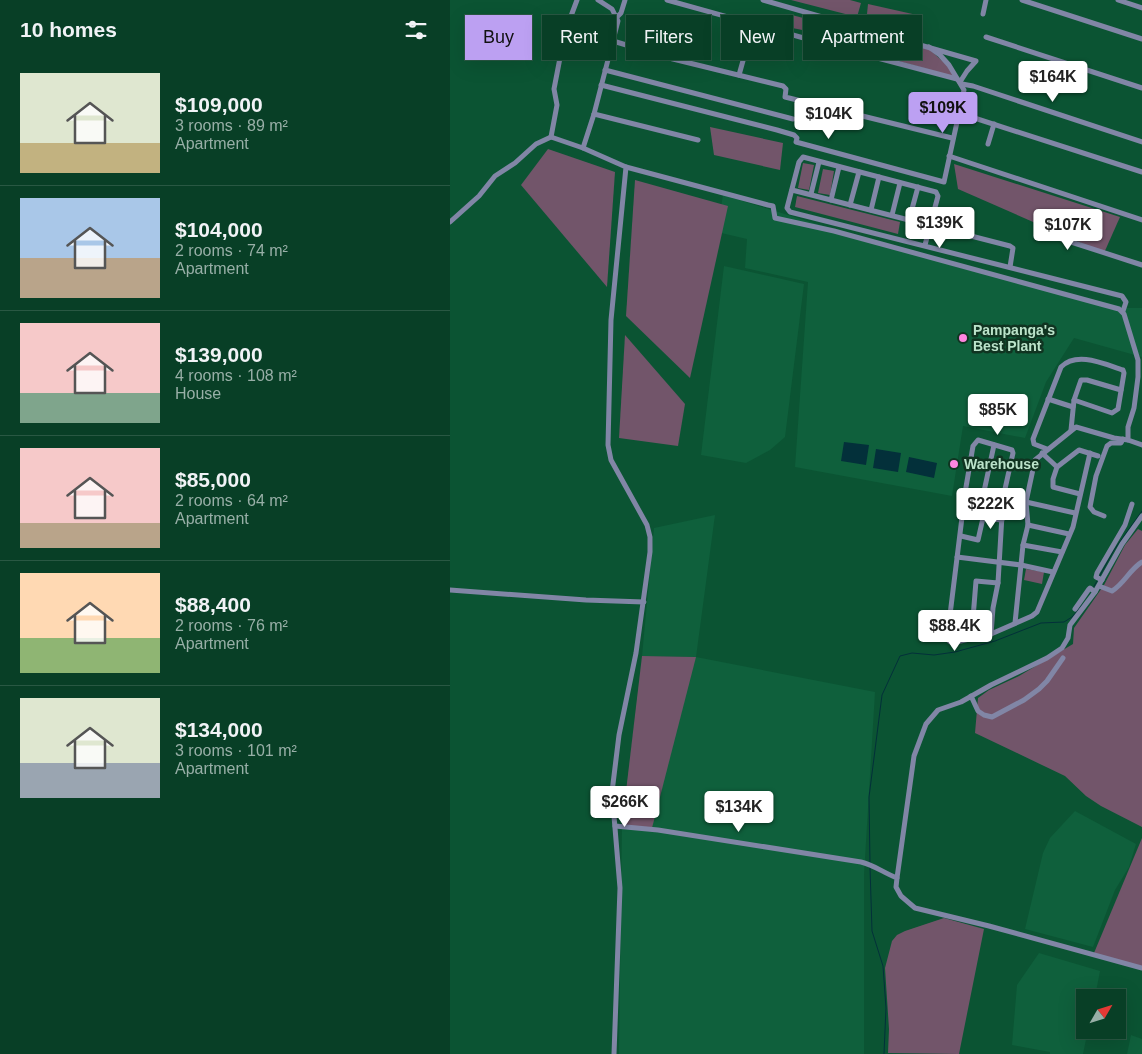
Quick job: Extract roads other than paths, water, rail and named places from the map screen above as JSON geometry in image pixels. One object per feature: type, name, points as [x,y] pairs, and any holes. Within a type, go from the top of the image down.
[{"type":"street","points":[[551,137],[557,105],[554,89],[565,32],[577,0]]},
{"type":"street","points":[[598,0],[609,6],[617,17],[616,29]]},
{"type":"street","points":[[617,17],[621,13],[625,0]]},
{"type":"street","points":[[666,0],[721,16]]},
{"type":"street","points":[[763,0],[815,15]]},
{"type":"street","points":[[983,14],[986,0]]},
{"type":"street","points":[[1022,0],[1142,39]]},
{"type":"street","points":[[1118,0],[1142,8]]},
{"type":"street","points":[[986,37],[1142,88]]},
{"type":"street","points":[[616,41],[673,59],[783,86],[786,89],[785,97],[952,138]]},
{"type":"street","points":[[922,45],[976,61],[960,82]]},
{"type":"street","points":[[601,85],[794,134],[796,142],[944,182],[952,138],[964,90],[949,65],[929,47]]},
{"type":"street","points":[[583,148],[608,60]]},
{"type":"street","points":[[739,75],[743,60]]},
{"type":"street","points":[[882,60],[973,86],[1142,142]]},
{"type":"street","points":[[605,70],[793,119]]},
{"type":"street","points":[[594,114],[698,140]]},
{"type":"street","points":[[959,114],[1142,172]]},
{"type":"street","points":[[988,144],[994,124]]},
{"type":"street","points":[[450,222],[479,196],[495,176],[516,164],[536,144],[551,137],[583,148],[626,167],[768,204],[773,206],[775,218],[1116,307],[1122,311],[1138,360],[1138,377],[1134,408],[1125,440],[1121,443],[1107,446],[1096,476],[1090,507],[1094,512],[1104,516]]},
{"type":"street","points":[[949,156],[1142,220]]},
{"type":"street","points":[[925,245],[938,196],[936,192],[801,158],[787,208],[790,212],[1122,296],[1126,302],[1122,311]]},
{"type":"street","points":[[811,194],[819,162]]},
{"type":"street","points":[[614,1054],[620,888],[612,792],[619,734],[636,652],[650,552],[650,537],[647,525],[611,460],[608,445],[611,320],[626,167]]},
{"type":"street","points":[[831,200],[839,167]]},
{"type":"street","points":[[850,205],[859,172]]},
{"type":"street","points":[[871,210],[879,177]]},
{"type":"street","points":[[892,215],[900,182]]},
{"type":"street","points":[[909,220],[918,187]]},
{"type":"street","points":[[792,190],[1010,246],[1013,248],[1010,267]]},
{"type":"street","points":[[1040,232],[1142,265]]},
{"type":"street","points":[[1047,449],[1034,444],[1033,438],[1061,368],[1067,362],[1084,359],[1123,370],[1122,390],[1116,412],[1112,413],[1074,400]]},
{"type":"street","points":[[1071,430],[1072,407],[1081,380],[1122,390]]},
{"type":"street","points":[[1048,399],[1072,407]]},
{"type":"street","points":[[1015,623],[1023,545],[1028,525],[1026,502],[1035,460],[1071,430],[1080,427],[1142,445]]},
{"type":"street","points":[[991,634],[1000,563],[1003,498],[1013,453],[1012,450],[978,440],[974,443],[965,493],[949,623],[950,642],[991,634],[1037,612],[1069,534],[1090,454]]},
{"type":"street","points":[[983,496],[994,445]]},
{"type":"street","points":[[1080,494],[1053,487],[1056,467],[1079,450],[1098,456]]},
{"type":"street","points":[[1042,453],[1056,467]]},
{"type":"street","points":[[965,493],[1026,502],[1076,513]]},
{"type":"street","points":[[1100,579],[1097,573],[1125,525],[1132,504]]},
{"type":"street","points":[[1142,516],[1140,526],[1122,544],[1095,589],[1070,625],[1066,642],[1057,652],[961,702],[938,710],[926,724],[914,756],[896,878],[896,887],[901,896],[915,908],[989,926],[1142,968]]},
{"type":"street","points":[[961,536],[978,540],[983,518],[1002,520]]},
{"type":"street","points":[[1028,525],[1069,534]]},
{"type":"street","points":[[1023,545],[1062,552]]},
{"type":"street","points":[[957,557],[1021,565],[1053,572]]},
{"type":"street","points":[[1095,589],[1112,591],[1142,562]]},
{"type":"street","points":[[949,623],[973,618],[976,581],[998,583]]},
{"type":"street","points":[[450,590],[586,600],[644,602]]},
{"type":"street","points":[[1074,609],[1083,604]]},
{"type":"street","points":[[971,696],[978,711],[992,717],[1024,700],[1039,689],[1063,658]]},
{"type":"street","points":[[615,826],[658,830],[861,862],[874,865],[896,878]]},
{"type":"water","points":[[844,442],[869,445],[866,465],[841,461]]},
{"type":"water","points":[[876,449],[901,453],[898,472],[873,468]]},
{"type":"water","points":[[909,457],[937,463],[934,478],[906,472]]},
{"type":"waterway","points":[[1099,577],[1114,550],[1142,511]]},
{"type":"waterway","points":[[1093,588],[1097,581]]},
{"type":"waterway","points":[[870,863],[869,797],[882,695],[900,656],[912,653],[934,655],[955,652],[995,641],[1041,623],[1064,622],[1072,617],[1083,604]]},
{"type":"waterway","points":[[870,867],[872,931],[883,966],[886,1008],[884,1054]]},
{"type":"place","name":"Pampanga's Best Plant","points":[[963,338]]},
{"type":"place","name":"Warehouse","points":[[954,464]]}]
